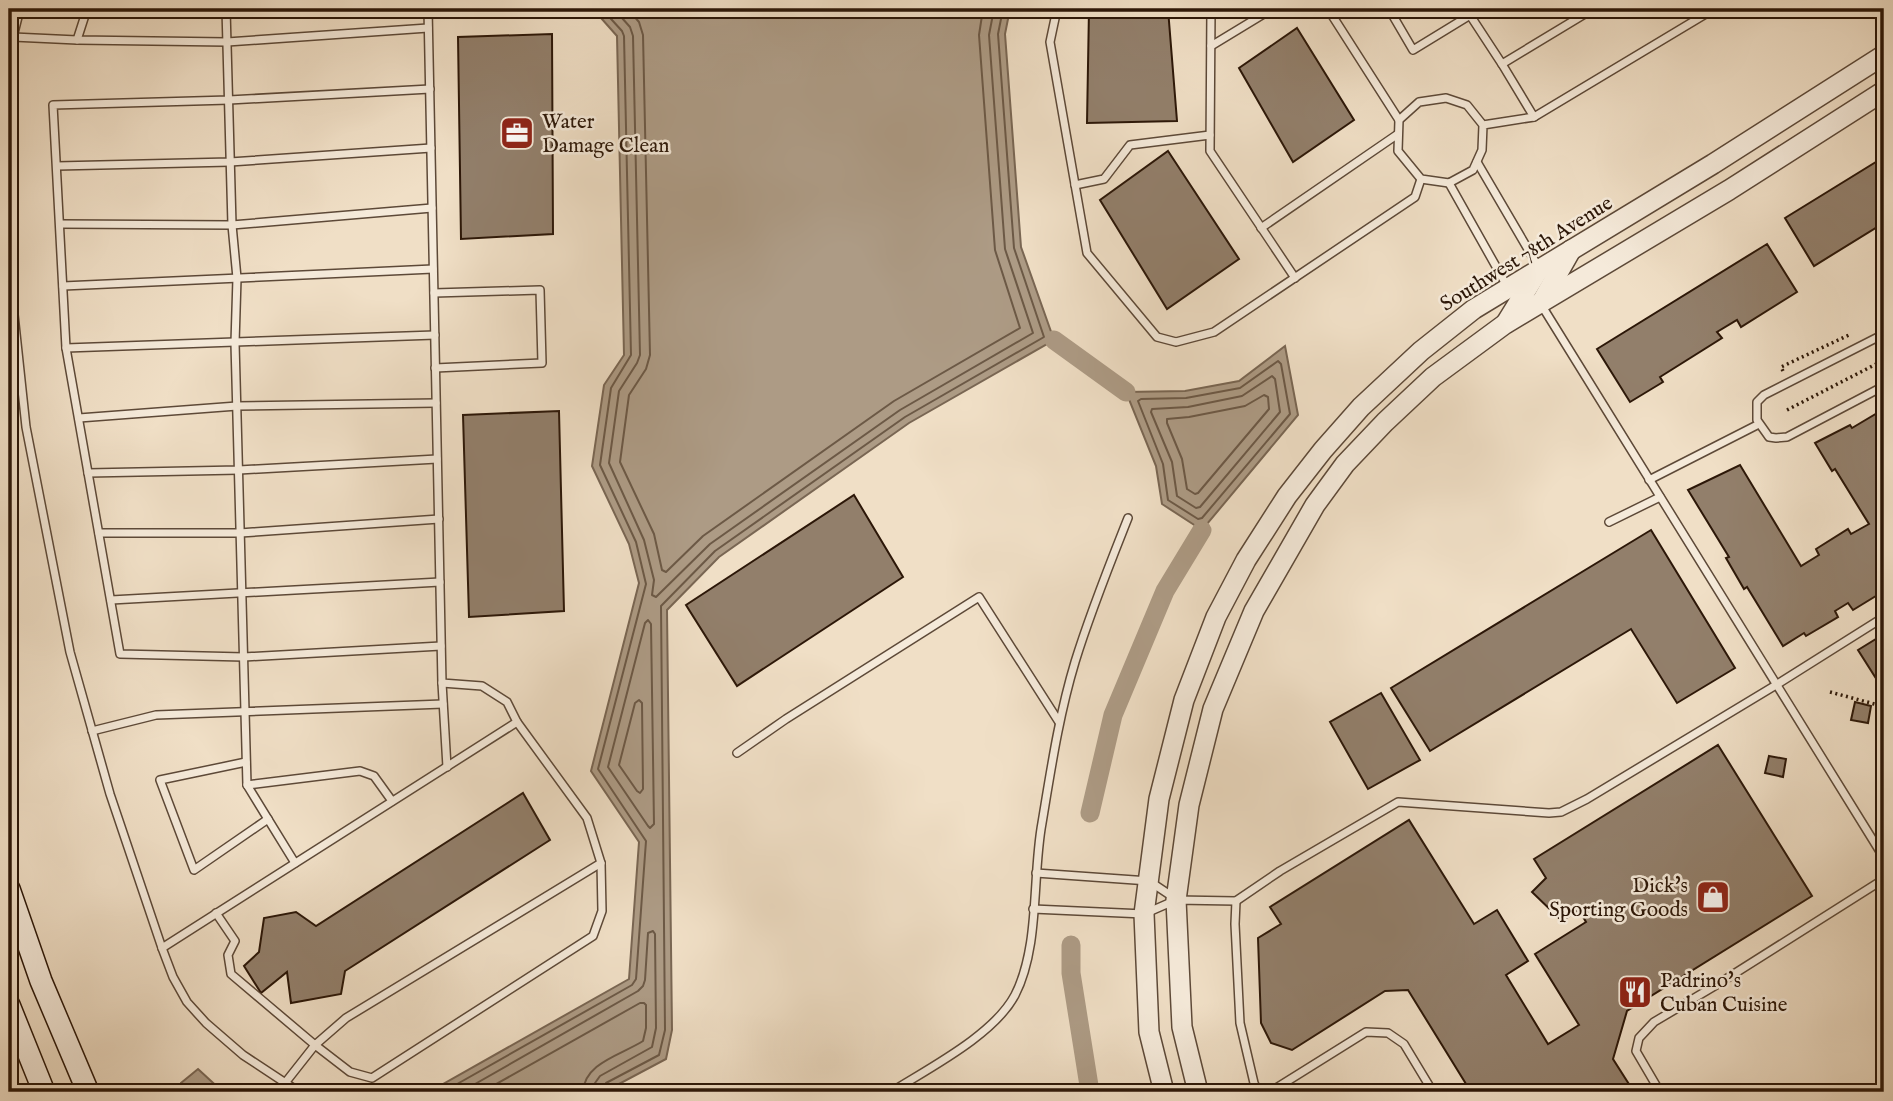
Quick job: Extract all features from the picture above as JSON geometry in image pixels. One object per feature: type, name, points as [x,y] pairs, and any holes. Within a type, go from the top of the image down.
[{"type":"main road","points":[[9,889],[41,981],[88,1092]]},
{"type":"main road","points":[[9,1005],[44,1092]]},
{"type":"street","name":"Southwest 78th Avenue","points":[[1164,1092],[1149,1032],[1144,914],[1158,799],[1184,699],[1216,617],[1246,560],[1287,496],[1361,407],[1421,351],[1474,309],[1713,164],[1884,54]]},
{"type":"street","points":[[1198,1092],[1182,1027],[1177,900],[1189,805],[1213,709],[1254,611],[1315,505],[1345,464],[1385,422],[1433,377],[1505,324],[1729,190],[1884,91]]},
{"type":"street","points":[[1541,304],[1572,249]]},
{"type":"street","points":[[1505,324],[1539,269]]},
{"type":"lane","points":[[9,52],[20,9]]},
{"type":"lane","points":[[77,40],[87,9]]},
{"type":"lane","points":[[226,9],[232,225],[237,278],[235,343],[247,785],[295,863]]},
{"type":"lane","points":[[428,9],[441,646],[447,767]]},
{"type":"lane","points":[[1057,9],[1050,42],[1087,253],[1157,337],[1176,342],[1214,332],[1415,197],[1421,178]]},
{"type":"lane","points":[[1211,9],[1210,151],[1295,278]]},
{"type":"lane","points":[[1211,46],[1272,9]]},
{"type":"lane","points":[[1328,9],[1399,120],[1398,151],[1421,178],[1449,183],[1473,170],[1482,150],[1483,125],[1467,106],[1446,98],[1419,102],[1399,120]]},
{"type":"lane","points":[[1389,9],[1413,50],[1467,12],[1480,9]]},
{"type":"lane","points":[[1502,64],[1593,9]]},
{"type":"lane","points":[[1483,125],[1534,117],[1714,9]]},
{"type":"lane","points":[[1467,12],[1534,117]]},
{"type":"lane","points":[[13,37],[227,42],[428,28]]},
{"type":"lane","points":[[430,89],[229,100],[53,105],[66,348],[120,654],[244,657],[441,646]]},
{"type":"lane","points":[[1261,228],[1398,134]]},
{"type":"lane","points":[[1075,185],[1104,179],[1130,145],[1210,135]]},
{"type":"lane","points":[[57,166],[230,162],[431,148]]},
{"type":"lane","points":[[1477,162],[1539,269]]},
{"type":"lane","points":[[1449,183],[1508,287]]},
{"type":"lane","points":[[60,224],[232,225],[432,208]]},
{"type":"lane","points":[[9,268],[26,427],[70,652],[110,794],[162,948],[182,993],[206,1023],[243,1055],[297,1092]]},
{"type":"lane","points":[[63,286],[433,269]]},
{"type":"lane","points":[[434,293],[540,290],[541,351],[541,363],[435,368]]},
{"type":"lane","points":[[1541,304],[1884,858]]},
{"type":"lane","points":[[1884,334],[1764,395],[1757,402],[1756,419],[1769,437],[1787,436],[1884,386]]},
{"type":"lane","points":[[66,348],[435,335]]},
{"type":"lane","points":[[79,418],[237,406],[436,403]]},
{"type":"lane","points":[[1650,480],[1759,424]]},
{"type":"lane","points":[[88,473],[239,470],[437,459]]},
{"type":"lane","points":[[1609,522],[1660,497]]},
{"type":"lane","points":[[891,1092],[973,1039],[1001,1015],[1025,970],[1031,940],[1040,834],[1059,722],[1074,663],[1128,518]]},
{"type":"lane","points":[[99,533],[240,533],[439,519]]},
{"type":"lane","points":[[111,600],[440,582]]},
{"type":"lane","points":[[737,753],[979,597],[1059,722]]},
{"type":"lane","points":[[1033,909],[1144,914],[1177,900],[1236,901],[1280,871],[1398,802],[1561,812],[1776,685],[1884,617]]},
{"type":"lane","points":[[216,913],[234,941],[228,955],[231,974],[350,1073],[372,1078],[593,936],[602,911],[601,863],[587,818],[517,722],[507,702],[482,686],[442,683]]},
{"type":"lane","points":[[92,731],[156,715],[443,704]]},
{"type":"lane","points":[[162,948],[517,722]]},
{"type":"lane","points":[[246,762],[160,780],[194,870],[268,819]]},
{"type":"lane","points":[[247,785],[360,771],[374,776],[392,802]]},
{"type":"lane","points":[[285,1083],[315,1045],[346,1018],[601,863]]},
{"type":"lane","points":[[1036,873],[1149,881],[1177,900]]},
{"type":"lane","points":[[1660,1092],[1636,1051],[1639,1038],[1654,1022],[1884,879]]},
{"type":"lane","points":[[1236,901],[1240,1023],[1258,1092]]},
{"type":"lane","points":[[1270,1092],[1366,1032],[1388,1033],[1404,1044],[1433,1092]]},
{"type":"path","points":[[1783,371],[1781,367],[1857,331]]},
{"type":"path","points":[[1787,410],[1884,360]]},
{"type":"path","points":[[1830,692],[1882,706],[1884,709]]},
{"type":"water","points":[[593,9],[1010,9],[1005,34],[1021,247],[1054,340],[909,423],[719,557],[667,610],[672,1030],[666,1059],[604,1092],[429,1092],[629,979],[639,842],[591,771],[639,583],[629,544],[592,466],[604,385],[624,355],[617,36]]},
{"type":"water","points":[[1285,346],[1298,415],[1202,530],[1162,504],[1156,466],[1126,392],[1185,391],[1239,381]]},
{"type":"water","points":[[198,1069],[223,1092],[181,1092],[181,1083]]},
{"type":"building","points":[[1089,9],[1168,9],[1177,121],[1087,123]]},
{"type":"building","points":[[1297,28],[1354,120],[1293,162],[1239,68]]},
{"type":"building","points":[[552,34],[553,234],[461,239],[458,37]]},
{"type":"building","points":[[1168,151],[1239,259],[1167,309],[1100,200]]},
{"type":"building","points":[[1884,157],[1884,235],[1879,226],[1814,266],[1785,218]]},
{"type":"building","points":[[1767,244],[1797,292],[1741,327],[1737,320],[1717,332],[1722,338],[1660,377],[1663,382],[1630,402],[1597,349]]},
{"type":"building","points":[[1884,409],[1884,591],[1853,610],[1848,603],[1835,611],[1838,617],[1783,646],[1747,587],[1744,589],[1726,558],[1729,557],[1688,490],[1740,465],[1801,566],[1819,555],[1816,549],[1848,529],[1851,534],[1869,524],[1835,469],[1832,471],[1815,443],[1850,425],[1852,428]]},
{"type":"building","points":[[559,411],[564,611],[469,617],[463,415]]},
{"type":"building","points":[[854,495],[903,577],[737,686],[686,605]]},
{"type":"building","points":[[1651,530],[1735,668],[1677,703],[1631,629],[1430,751],[1391,688]]},
{"type":"building","points":[[1884,634],[1884,691],[1858,650]]},
{"type":"building","points":[[1381,693],[1420,760],[1368,789],[1330,722]]},
{"type":"building","points":[[1855,702],[1871,706],[1868,723],[1851,720]]},
{"type":"building","points":[[1718,745],[1812,896],[1627,1011],[1613,1059],[1634,1092],[1471,1092],[1408,990],[1385,991],[1292,1050],[1271,1043],[1261,1023],[1258,938],[1281,924],[1270,907],[1409,820],[1474,924],[1497,910],[1528,961],[1506,975],[1548,1044],[1579,1025],[1535,954],[1586,922],[1579,910],[1562,921],[1532,892],[1546,878],[1534,859]]},
{"type":"building","points":[[1769,756],[1786,759],[1783,777],[1765,773]]},
{"type":"building","points":[[523,793],[550,840],[345,971],[341,994],[291,1003],[287,972],[261,993],[244,966],[259,952],[264,918],[296,912],[316,926]]},
{"type":"waterway","points":[[1054,340],[1126,392]]},
{"type":"waterway","points":[[1090,813],[1113,715],[1165,591],[1202,530]]},
{"type":"waterway","points":[[1071,945],[1071,973],[1090,1092]]},
{"type":"place","name":"Water Damage Clean","points":[[517,133]]},
{"type":"place","name":"Dick's Sporting Goods","points":[[1713,897]]},
{"type":"place","name":"Padrino's Cuban Cuisine","points":[[1635,992]]}]
